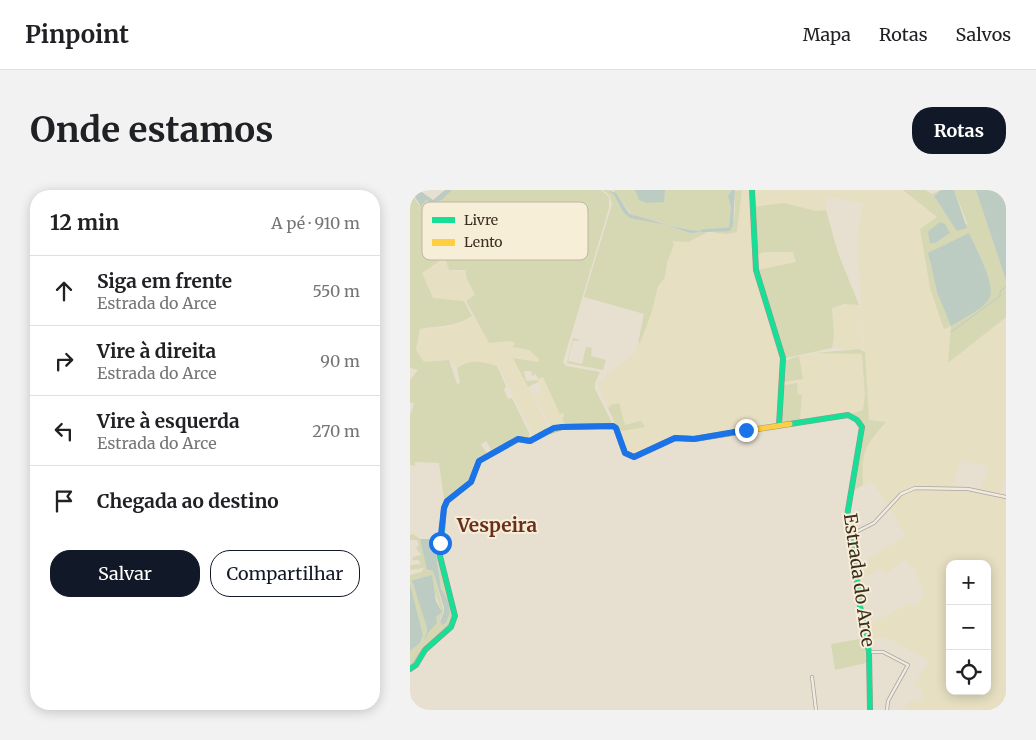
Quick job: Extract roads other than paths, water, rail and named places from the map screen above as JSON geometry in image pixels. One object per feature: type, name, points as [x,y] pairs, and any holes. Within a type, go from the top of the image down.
[{"type":"street","points":[[752,190],[756,270],[783,359],[779,425]]},
{"type":"street","name":"Estrada do Arce","points":[[410,669],[416,665],[425,650],[454,622],[455,609],[440,556],[444,508],[447,501],[471,482],[479,461],[518,439],[530,441],[554,428],[562,427],[613,426],[616,428],[625,453],[634,457],[675,438],[694,439],[848,415],[857,420],[862,427],[862,438],[847,516],[852,534],[860,606],[869,652],[868,695],[870,710]]},
{"type":"street","points":[[852,534],[874,523],[901,494],[915,488],[968,489],[1006,497]]},
{"type":"street","points":[[869,652],[883,652],[908,665],[888,701],[887,710]]},
{"type":"street","points":[[812,676],[816,710]]},
{"type":"street","points":[[410,699],[413,710]]},
{"type":"waterway","points":[[702,231],[728,229]]},
{"type":"waterway","points":[[951,332],[1000,296],[1000,291],[1006,287]]},
{"type":"waterway","points":[[435,550],[448,596]]},
{"type":"waterway","points":[[410,666],[424,647],[449,624],[452,614]]},
{"type":"waterway","points":[[425,639],[427,634]]},
{"type":"district","name":"Vespeira","points":[[497,525]]}]
